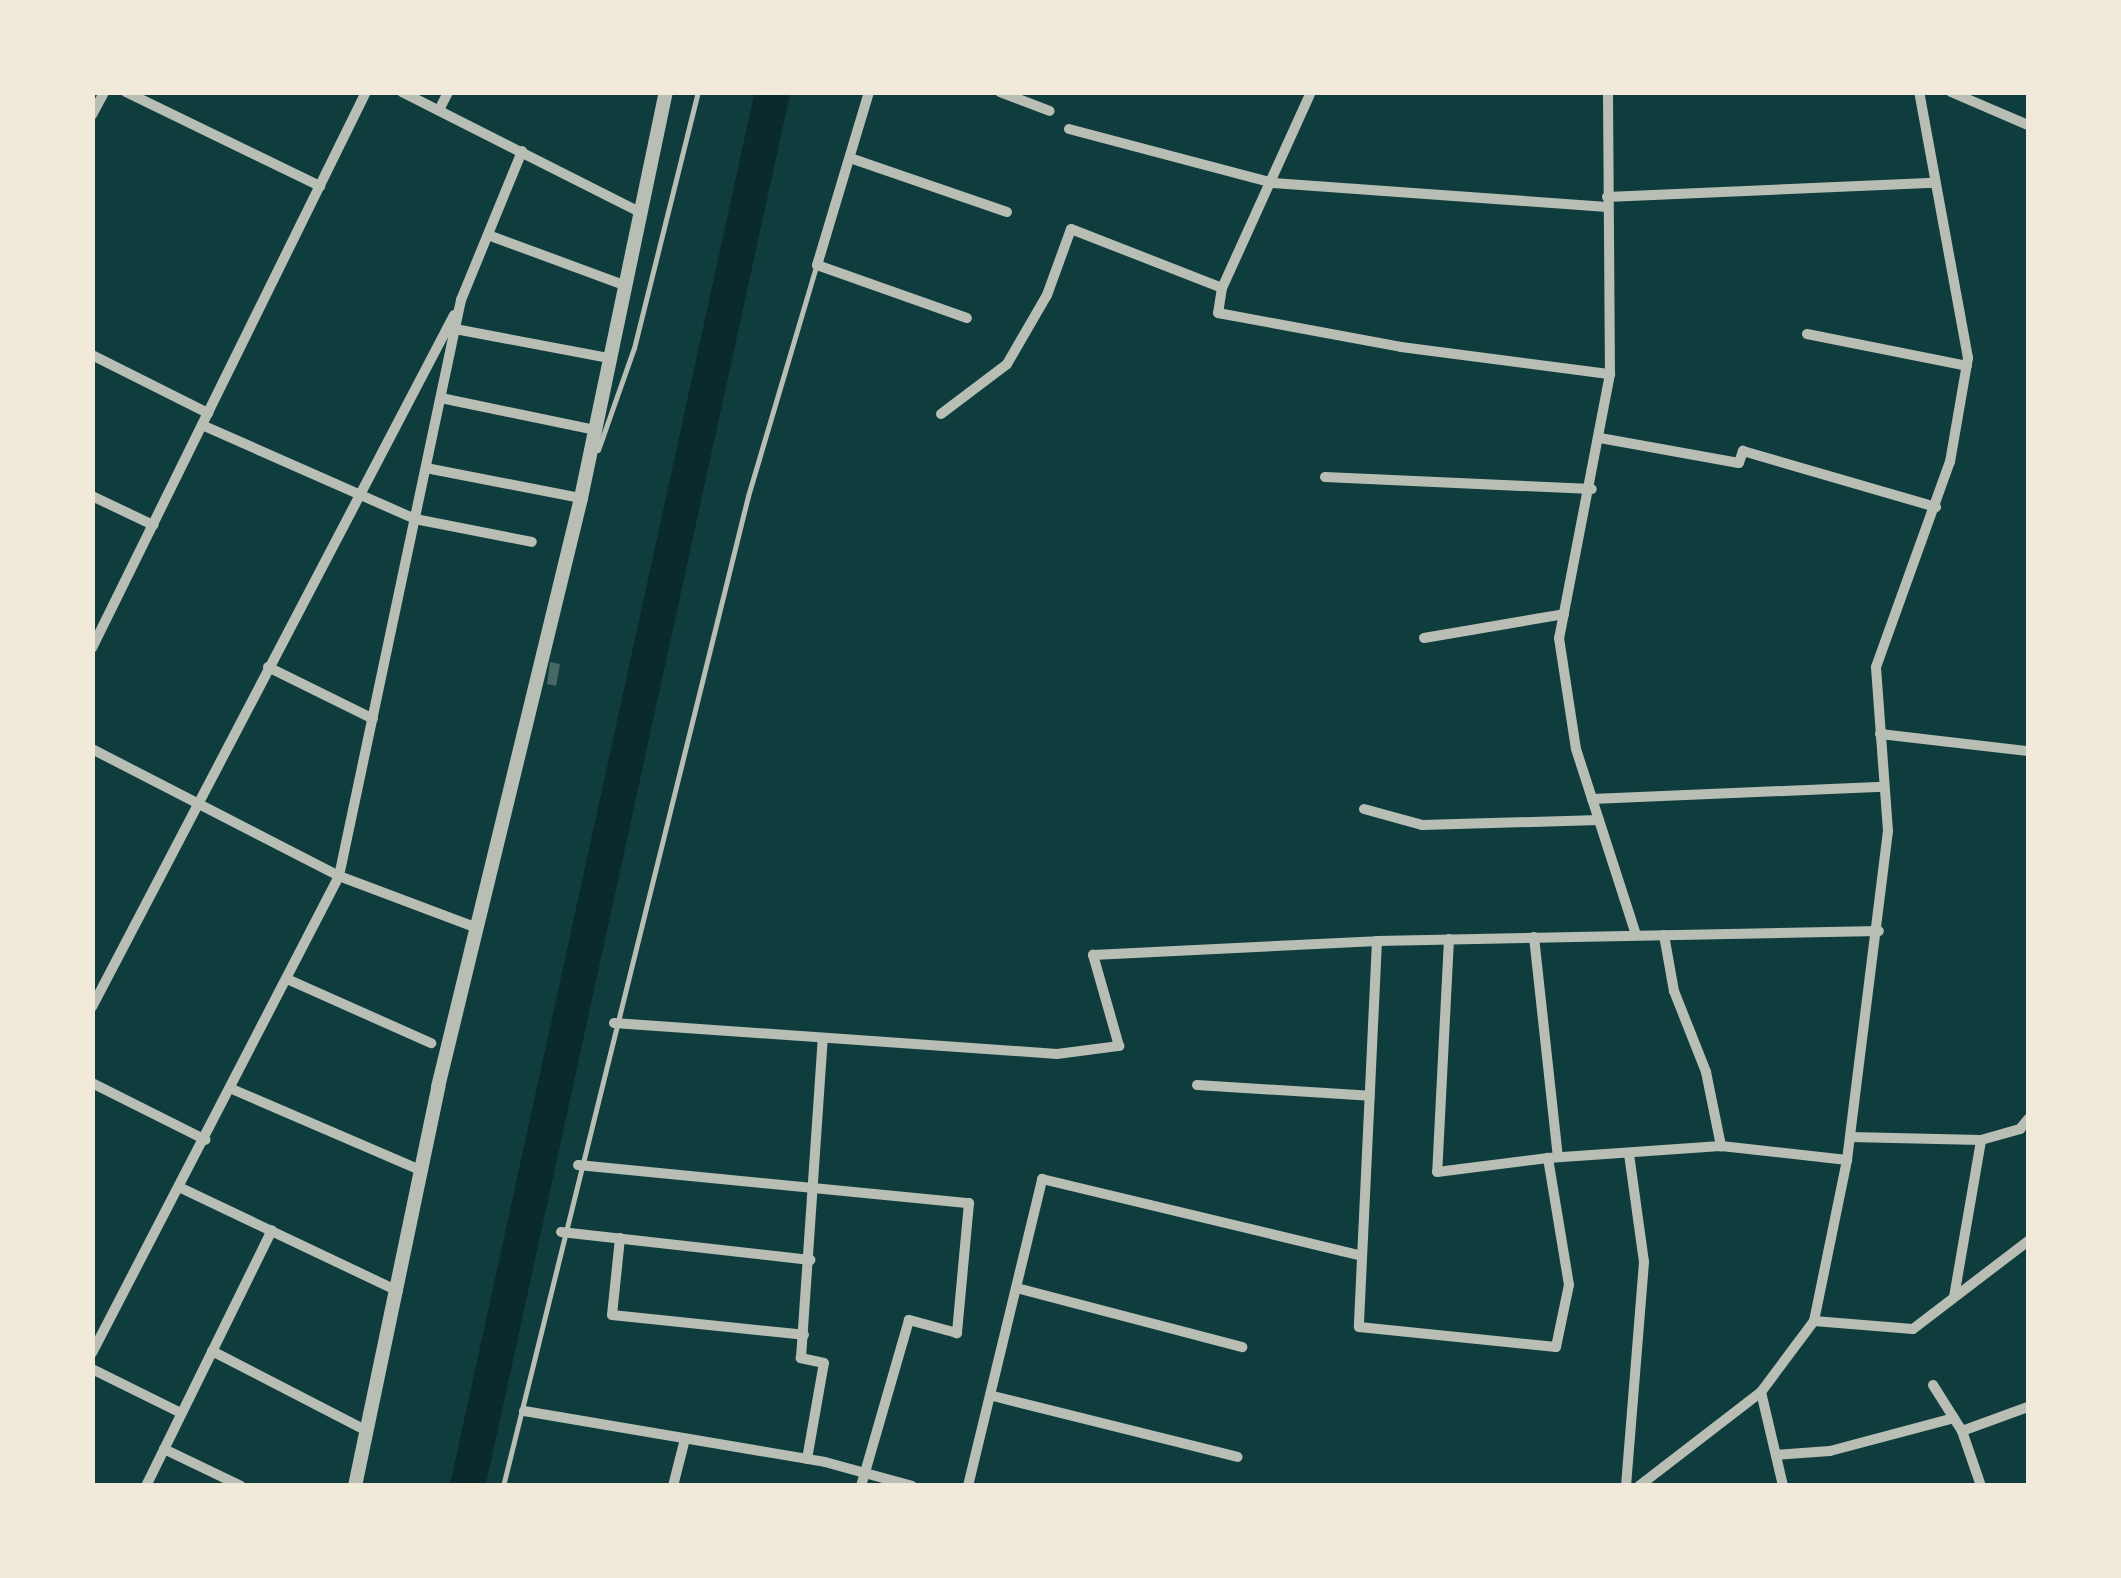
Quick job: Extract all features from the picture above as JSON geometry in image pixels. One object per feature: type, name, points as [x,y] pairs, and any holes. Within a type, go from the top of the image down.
[{"type":"street","points":[[92,114],[104,92]]},
{"type":"street","points":[[126,92],[320,186]]},
{"type":"street","points":[[92,648],[366,92]]},
{"type":"street","points":[[402,92],[640,212]]},
{"type":"street","points":[[439,110],[448,92]]},
{"type":"street","points":[[355,1486],[477,928],[581,498],[666,92]]},
{"type":"street","points":[[870,92],[817,264],[968,318]]},
{"type":"street","points":[[1000,92],[1050,110]]},
{"type":"street","points":[[1311,92],[1273,184],[1222,288],[1218,314],[1400,347],[1610,374]]},
{"type":"street","points":[[1608,92],[1610,374],[1592,489],[1559,638],[1576,749],[1636,935]]},
{"type":"street","points":[[1639,1486],[1760,1392],[1814,1321],[1847,1160],[1879,932],[1888,830],[1876,667],[1936,507],[1966,366],[1961,303],[1934,184],[1919,92]]},
{"type":"street","points":[[1952,92],[2028,125]]},
{"type":"street","points":[[1069,128],[1273,184],[1607,202],[1934,184]]},
{"type":"street","points":[[92,1007],[461,300],[522,151]]},
{"type":"street","points":[[850,158],[1007,212]]},
{"type":"street","points":[[940,414],[1007,364],[1047,295],[1071,229],[1222,288]]},
{"type":"street","points":[[488,235],[624,284]]},
{"type":"street","points":[[92,1354],[182,1188],[340,876],[461,300]]},
{"type":"street","points":[[455,329],[609,358]]},
{"type":"street","points":[[1807,334],[1966,366]]},
{"type":"street","points":[[92,355],[208,413]]},
{"type":"street","points":[[440,398],[594,430]]},
{"type":"street","points":[[202,425],[415,518],[532,542]]},
{"type":"street","points":[[1600,438],[1739,463],[1744,451],[1936,507]]},
{"type":"street","points":[[426,468],[581,498]]},
{"type":"street","points":[[1325,477],[1592,489]]},
{"type":"street","points":[[92,496],[153,525]]},
{"type":"street","points":[[1424,638],[1564,614]]},
{"type":"street","points":[[268,667],[373,719]]},
{"type":"street","points":[[1880,734],[2028,751]]},
{"type":"street","points":[[92,749],[199,798],[340,876],[477,928]]},
{"type":"street","points":[[1592,798],[1883,787]]},
{"type":"street","points":[[1364,809],[1422,826],[1599,820]]},
{"type":"street","points":[[614,1023],[1057,1054],[1119,1046],[1093,955],[1377,940],[1879,932]]},
{"type":"street","points":[[1664,934],[1674,991],[1706,1072],[1721,1146]]},
{"type":"street","points":[[1377,940],[1358,1327],[1556,1347],[1568,1285],[1534,938]]},
{"type":"street","points":[[1449,939],[1436,1172],[1553,1158],[1721,1146],[1847,1160]]},
{"type":"street","points":[[287,979],[430,1043]]},
{"type":"street","points":[[807,1459],[824,1362],[801,1358],[823,1039]]},
{"type":"street","points":[[92,1083],[206,1140]]},
{"type":"street","points":[[1198,1084],[1370,1096]]},
{"type":"street","points":[[232,1089],[422,1172]]},
{"type":"street","points":[[1850,1138],[1981,1140],[2020,1129],[2028,1119]]},
{"type":"street","points":[[1954,1298],[1981,1140]]},
{"type":"street","points":[[1626,1486],[1644,1262],[1628,1154]]},
{"type":"street","points":[[578,1165],[816,1184],[969,1203],[958,1333],[908,1320],[861,1486]]},
{"type":"street","points":[[968,1486],[993,1396],[1042,1179],[1362,1256]]},
{"type":"street","points":[[182,1188],[398,1291]]},
{"type":"street","points":[[146,1486],[272,1230]]},
{"type":"street","points":[[561,1232],[810,1260]]},
{"type":"street","points":[[620,1238],[612,1315],[804,1335]]},
{"type":"street","points":[[1814,1321],[1913,1329],[2028,1241]]},
{"type":"street","points":[[1017,1288],[1242,1347]]},
{"type":"street","points":[[212,1351],[367,1431]]},
{"type":"street","points":[[92,1369],[182,1413]]},
{"type":"street","points":[[1932,1385],[1962,1431],[1982,1486]]},
{"type":"street","points":[[1760,1392],[1783,1486]]},
{"type":"street","points":[[993,1396],[1238,1458]]},
{"type":"street","points":[[1962,1431],[2028,1407]]},
{"type":"street","points":[[524,1411],[807,1459],[912,1486]]},
{"type":"street","points":[[1776,1455],[1830,1451],[1954,1418]]},
{"type":"street","points":[[673,1486],[684,1439]]},
{"type":"street","points":[[164,1448],[241,1486]]},
{"type":"lane","points":[[581,498],[634,348],[698,92]]},
{"type":"lane","points":[[503,1486],[524,1411],[561,1232],[748,496],[817,264]]},
{"type":"building","points":[[550,662],[560,664],[556,686],[547,684]]},
{"type":"waterway","points":[[467,1486],[772,92]]}]
